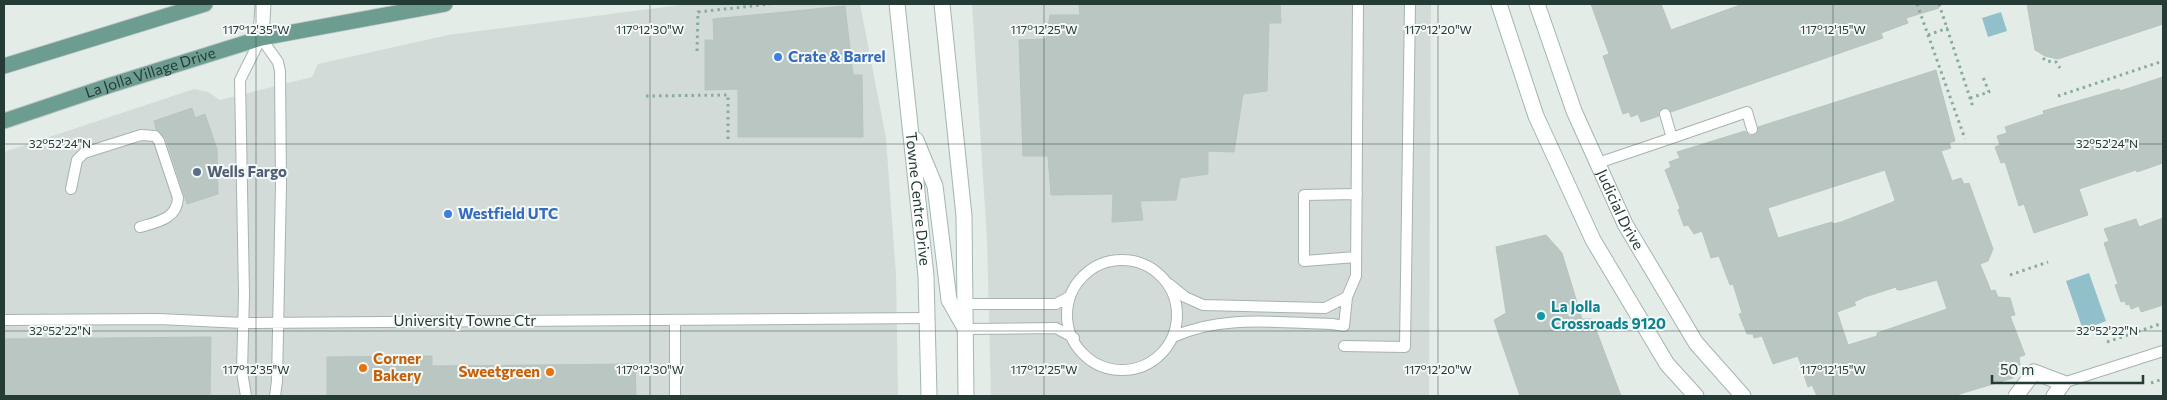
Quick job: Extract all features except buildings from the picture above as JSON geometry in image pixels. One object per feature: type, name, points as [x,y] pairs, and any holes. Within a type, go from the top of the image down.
[{"type":"main road","points":[[4,66],[205,4]]},
{"type":"main road","points":[[261,38],[263,4]]},
{"type":"main road","name":"La Jolla Village Drive","points":[[4,121],[261,38],[445,4]]},
{"type":"main road","name":"Towne Centre Drive","points":[[897,4],[926,276],[929,396]]},
{"type":"main road","points":[[942,4],[964,216],[966,396]]},
{"type":"main road","points":[[1500,4],[1536,116],[1593,240],[1667,364],[1696,396]]},
{"type":"main road","name":"Judicial Drive","points":[[1537,4],[1574,110],[1625,224],[1696,343],[1743,396]]},
{"type":"main road","points":[[910,127],[935,186],[949,300],[953,310],[966,329]]},
{"type":"main road","points":[[2016,396],[2034,372],[2059,390]]},
{"type":"lane","points":[[1173,337],[1190,329],[1221,323],[1332,324],[1344,326],[1347,297],[1356,276],[1358,4]]},
{"type":"lane","points":[[1344,346],[1405,347],[1410,4]]},
{"type":"lane","points":[[246,396],[242,372],[243,256],[240,80],[261,38],[278,62],[280,70],[281,184],[277,381],[275,396]]},
{"type":"lane","points":[[1598,163],[1747,112],[1752,129]]},
{"type":"lane","points":[[1664,114],[1672,138]]},
{"type":"lane","points":[[72,189],[78,160],[84,153],[141,135],[155,136],[159,141],[175,190],[178,206],[173,214],[166,219],[140,227]]},
{"type":"lane","points":[[1356,256],[1304,260],[1304,195],[1357,194]]},
{"type":"lane","points":[[1127,259],[1149,266],[1159,273],[1168,284],[1176,302],[1178,317],[1173,337],[1163,353],[1146,365],[1126,370],[1106,368],[1089,360],[1076,347],[1066,316],[1069,297],[1077,282],[1087,271],[1103,263],[1127,259]]},
{"type":"lane","points":[[1168,284],[1185,296],[1203,305],[1325,308],[1347,297]]},
{"type":"lane","points":[[964,304],[1056,304],[1069,297]]},
{"type":"lane","name":"University Towne Ctr","points":[[4,320],[160,319],[243,323],[927,318]]},
{"type":"lane","points":[[675,320],[675,396]]},
{"type":"lane","points":[[966,329],[1056,328],[1074,338]]},
{"type":"lane","points":[[2059,390],[2163,351]]},
{"type":"path","points":[[697,51],[698,12],[770,4]]},
{"type":"path","points":[[1917,4],[1965,140]]},
{"type":"path","points":[[1939,4],[1973,107]]},
{"type":"path","points":[[1928,35],[1948,28]]},
{"type":"path","points":[[2043,58],[2046,61],[2056,62],[2060,68]]},
{"type":"path","points":[[2058,96],[2163,61]]},
{"type":"path","points":[[1970,98],[1989,92],[1983,77]]},
{"type":"path","points":[[646,96],[728,95],[728,139]]},
{"type":"path","points":[[2010,275],[2048,262]]},
{"type":"path","points":[[2107,342],[2163,323]]},
{"type":"path","points":[[2151,383],[2163,379]]},
{"type":"shaded area","name":"Westfield UTC","points":[[688,4],[860,4],[886,138],[896,275],[898,396],[4,396],[4,152],[194,89],[208,92],[220,100],[312,77],[318,64],[448,35]]},
{"type":"shaded area","points":[[972,4],[1431,4],[1429,396],[991,396],[987,240]]},
{"type":"water","points":[[2001,12],[2007,31],[1988,37],[1982,18]]},
{"type":"water","points":[[2089,273],[2106,321],[2083,330],[2066,281]]},
{"type":"place","name":"Crate & Barrel","points":[[778,57]]},
{"type":"place","name":"Wells Fargo","points":[[197,172]]},
{"type":"place","name":"Westfield UTC","points":[[448,214]]},
{"type":"place","name":"La Jolla Crossroads 9120","points":[[1541,316]]},
{"type":"place","name":"Corner Bakery","points":[[363,368]]},
{"type":"place","name":"Sweetgreen","points":[[550,372]]}]
